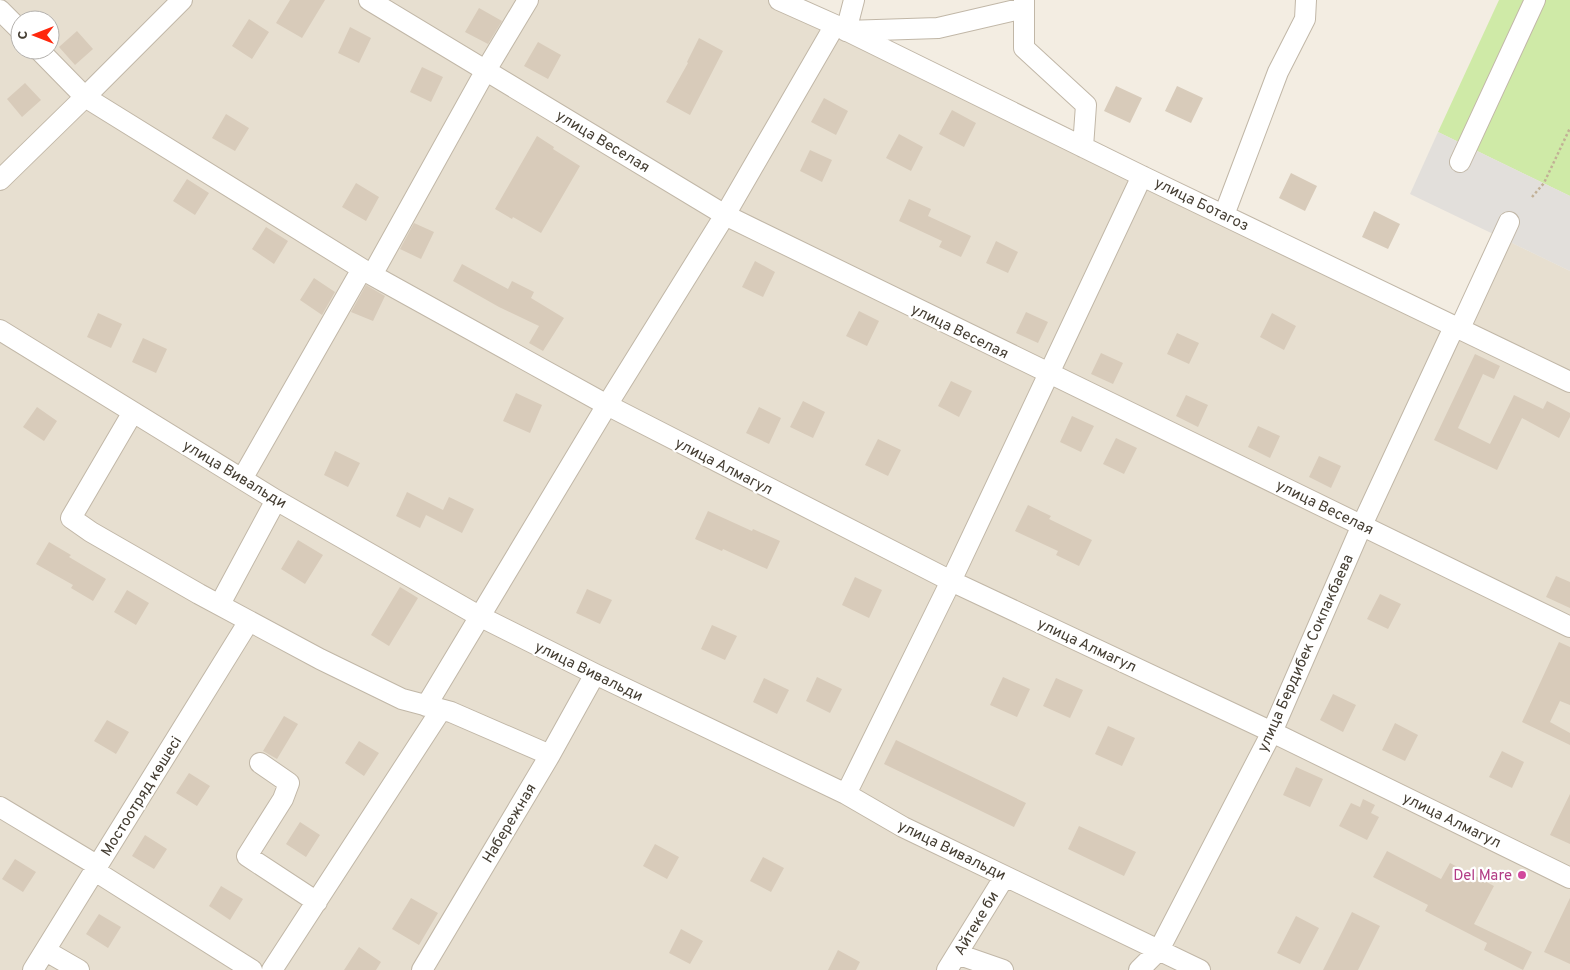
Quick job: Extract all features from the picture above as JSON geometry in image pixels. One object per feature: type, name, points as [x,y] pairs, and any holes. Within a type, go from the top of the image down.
[{"type":"street","points":[[0,180],[182,0]]},
{"type":"street","name":"улица Веселая","points":[[369,0],[725,215],[1570,627]]},
{"type":"street","points":[[242,479],[528,0]]},
{"type":"street","name":"улица Ботагоз","points":[[780,0],[1570,382]]},
{"type":"street","points":[[272,970],[317,902],[433,708],[479,616],[840,28],[854,0]]},
{"type":"street","points":[[1224,215],[1278,72],[1305,19],[1306,0]]},
{"type":"street","points":[[1460,162],[1535,0]]},
{"type":"street","points":[[840,28],[938,28],[1024,4],[1024,48],[1086,105],[1083,147]]},
{"type":"street","points":[[0,10],[10,20]]},
{"type":"street","name":"улица Алмагул","points":[[49,60],[85,97],[367,272],[607,405],[951,582],[1272,732],[1570,878]]},
{"type":"street","points":[[846,794],[951,582],[1142,176]]},
{"type":"street","name":"улица Бердибек Сокпакбаева","points":[[1139,970],[1159,950],[1272,732],[1362,525],[1509,222]]},
{"type":"street","name":"улица Вивальди","points":[[0,330],[276,500],[479,616],[595,674],[846,794],[903,827],[1200,970]]},
{"type":"street","points":[[133,412],[71,518],[91,532],[320,659],[394,695],[451,712],[550,755]]},
{"type":"street","points":[[220,604],[276,500]]},
{"type":"street","name":"Мостоотряд көшесі","points":[[33,970],[249,621]]},
{"type":"street","name":"Набережная","points":[[422,970],[550,755],[595,674]]},
{"type":"street","points":[[260,763],[289,783],[283,799],[247,856],[317,902]]},
{"type":"street","points":[[0,807],[252,970]]},
{"type":"street","name":"Айтеке би","points":[[952,962],[1005,876]]},
{"type":"street","points":[[46,951],[79,970]]},
{"type":"street","points":[[952,962],[1003,970]]},
{"type":"path","points":[[1532,197],[1544,183],[1570,128]]},
{"type":"shaded area","points":[[0,0],[779,0],[1455,325],[1500,237],[1570,271],[1570,970],[0,970]]},
{"type":"shaded area","points":[[1438,132],[1570,196],[1570,271],[1410,194]]},
{"type":"green space","points":[[1499,0],[1570,0],[1570,196],[1438,132]]},
{"type":"building","points":[[290,0],[325,0],[302,38],[276,23]]},
{"type":"building","points":[[479,8],[502,21],[488,44],[465,32]]},
{"type":"building","points":[[249,19],[269,32],[252,59],[232,46]]},
{"type":"building","points":[[350,27],[371,38],[359,63],[338,53]]},
{"type":"building","points":[[77,31],[93,49],[75,65],[60,46]]},
{"type":"building","points":[[699,38],[723,51],[690,115],[666,102],[688,63]]},
{"type":"building","points":[[538,42],[561,55],[548,79],[524,66]]},
{"type":"building","points":[[422,67],[443,77],[431,102],[410,92]]},
{"type":"building","points":[[25,83],[41,100],[22,117],[7,99]]},
{"type":"building","points":[[1116,86],[1142,98],[1130,123],[1104,111]]},
{"type":"building","points":[[1177,86],[1203,98],[1191,123],[1165,111]]},
{"type":"building","points":[[824,98],[848,111],[836,135],[811,122]]},
{"type":"building","points":[[952,110],[976,123],[964,147],[939,134]]},
{"type":"building","points":[[226,114],[249,128],[235,151],[212,138]]},
{"type":"building","points":[[899,134],[923,147],[911,171],[886,158]]},
{"type":"building","points":[[537,136],[554,147],[553,149],[580,166],[541,233],[495,209]]},
{"type":"building","points":[[810,150],[832,160],[822,182],[800,171]]},
{"type":"building","points":[[1291,173],[1317,186],[1305,211],[1279,198]]},
{"type":"building","points":[[187,179],[209,193],[195,215],[173,201]]},
{"type":"building","points":[[356,183],[379,197],[366,221],[342,207]]},
{"type":"building","points":[[909,199],[931,209],[928,216],[971,236],[961,257],[939,247],[942,241],[899,221]]},
{"type":"building","points":[[1374,211],[1400,224],[1388,249],[1362,237]]},
{"type":"building","points":[[414,223],[434,232],[421,259],[400,249]]},
{"type":"building","points":[[266,227],[288,241],[274,264],[252,249]]},
{"type":"building","points":[[996,241],[1018,252],[1008,273],[986,263]]},
{"type":"building","points":[[755,261],[775,272],[763,297],[742,287]]},
{"type":"building","points":[[462,264],[508,289],[512,281],[534,292],[531,298],[564,318],[543,351],[529,343],[539,326],[499,307],[453,281]]},
{"type":"building","points":[[314,278],[335,292],[322,315],[300,300]]},
{"type":"building","points":[[366,285],[385,296],[373,321],[351,312]]},
{"type":"building","points":[[859,311],[879,321],[867,346],[846,336]]},
{"type":"building","points":[[1026,312],[1048,322],[1038,343],[1016,333]]},
{"type":"building","points":[[98,313],[122,324],[111,348],[87,337]]},
{"type":"building","points":[[1272,313],[1296,326],[1284,350],[1260,337]]},
{"type":"building","points":[[1177,333],[1199,343],[1189,364],[1167,354]]},
{"type":"building","points":[[143,338],[167,349],[156,373],[132,362]]},
{"type":"building","points":[[1101,353],[1123,363],[1113,384],[1091,374]]},
{"type":"building","points":[[1475,354],[1500,366],[1494,379],[1483,374],[1458,428],[1490,444],[1514,395],[1543,409],[1547,401],[1570,413],[1570,417],[1559,438],[1522,418],[1497,470],[1434,440]]},
{"type":"building","points":[[951,381],[972,391],[959,417],[938,406]]},
{"type":"building","points":[[516,393],[542,405],[530,433],[503,421]]},
{"type":"building","points":[[1186,395],[1208,405],[1198,427],[1176,416]]},
{"type":"building","points":[[803,401],[825,412],[813,438],[790,427]]},
{"type":"building","points":[[37,407],[57,421],[44,441],[23,427]]},
{"type":"building","points":[[759,407],[781,418],[769,444],[746,433]]},
{"type":"building","points":[[1072,416],[1094,426],[1081,452],[1060,442]]},
{"type":"building","points":[[1258,426],[1280,436],[1270,458],[1248,447]]},
{"type":"building","points":[[1116,438],[1137,448],[1124,474],[1103,464]]},
{"type":"building","points":[[878,439],[901,450],[888,476],[865,465]]},
{"type":"building","points":[[335,451],[360,463],[348,487],[324,475]]},
{"type":"building","points":[[1319,456],[1341,466],[1331,488],[1309,477]]},
{"type":"building","points":[[407,492],[443,510],[449,497],[474,509],[462,533],[426,515],[420,528],[396,516]]},
{"type":"building","points":[[1028,505],[1051,516],[1049,519],[1092,540],[1079,566],[1056,555],[1058,551],[1015,531]]},
{"type":"building","points":[[708,511],[752,531],[753,529],[780,541],[767,569],[723,549],[722,551],[695,539]]},
{"type":"building","points":[[298,540],[323,555],[305,584],[281,569]]},
{"type":"building","points":[[49,542],[71,555],[69,557],[106,579],[93,601],[71,588],[73,585],[36,564]]},
{"type":"building","points":[[1556,576],[1570,582],[1570,608],[1546,597]]},
{"type":"building","points":[[855,577],[882,590],[869,618],[842,605]]},
{"type":"building","points":[[400,587],[418,598],[389,646],[371,635]]},
{"type":"building","points":[[587,589],[612,600],[600,624],[576,613]]},
{"type":"building","points":[[127,590],[149,603],[136,625],[114,612]]},
{"type":"building","points":[[1380,594],[1401,604],[1388,629],[1367,619]]},
{"type":"building","points":[[712,625],[737,636],[725,660],[701,649]]},
{"type":"building","points":[[1559,642],[1570,647],[1570,705],[1560,701],[1550,722],[1570,733],[1570,745],[1522,722]]},
{"type":"building","points":[[817,677],[842,689],[830,713],[806,701]]},
{"type":"building","points":[[1003,677],[1030,689],[1017,717],[990,705]]},
{"type":"building","points":[[764,678],[789,690],[777,714],[753,702]]},
{"type":"building","points":[[1056,678],[1083,690],[1070,718],[1043,706]]},
{"type":"building","points":[[1333,694],[1356,705],[1343,732],[1320,720]]},
{"type":"building","points":[[284,716],[298,724],[277,759],[263,751]]},
{"type":"building","points":[[107,720],[129,732],[116,754],[94,741]]},
{"type":"building","points":[[1395,723],[1418,735],[1405,761],[1382,750]]},
{"type":"building","points":[[1108,726],[1135,738],[1122,766],[1095,754]]},
{"type":"building","points":[[896,740],[1026,803],[1014,827],[884,764]]},
{"type":"building","points":[[359,741],[379,753],[364,776],[345,763]]},
{"type":"building","points":[[1502,751],[1524,762],[1512,788],[1489,777]]},
{"type":"building","points":[[1296,767],[1323,779],[1310,807],[1283,795]]},
{"type":"building","points":[[189,773],[210,786],[197,806],[176,793]]},
{"type":"building","points":[[1570,794],[1570,844],[1550,835]]},
{"type":"building","points":[[1363,799],[1375,805],[1371,813],[1379,817],[1367,840],[1339,826],[1351,803],[1360,807]]},
{"type":"building","points":[[300,822],[320,835],[306,857],[286,844]]},
{"type":"building","points":[[1079,826],[1136,852],[1124,876],[1068,849]]},
{"type":"building","points":[[145,835],[167,849],[154,869],[132,856]]},
{"type":"building","points":[[655,844],[679,857],[667,879],[643,866]]},
{"type":"building","points":[[1387,851],[1441,879],[1450,863],[1494,886],[1474,924],[1532,952],[1523,970],[1484,950],[1487,943],[1425,911],[1428,905],[1373,877]]},
{"type":"building","points":[[763,857],[784,868],[771,892],[750,881]]},
{"type":"building","points":[[15,859],[36,872],[23,892],[2,879]]},
{"type":"building","points":[[221,886],[243,899],[230,920],[209,906]]},
{"type":"building","points":[[411,898],[438,913],[419,945],[392,929]]},
{"type":"building","points":[[1570,898],[1570,964],[1544,952]]},
{"type":"building","points":[[1352,912],[1380,926],[1358,970],[1323,970]]},
{"type":"building","points":[[99,914],[121,927],[108,948],[86,934]]},
{"type":"building","points":[[1296,916],[1319,928],[1300,964],[1277,953]]},
{"type":"building","points":[[681,929],[703,941],[690,964],[669,953]]},
{"type":"building","points":[[359,947],[381,962],[376,970],[344,970]]},
{"type":"building","points":[[838,950],[860,962],[856,970],[828,970]]},
{"type":"place","name":"Del Mare","points":[[1522,875]]}]
